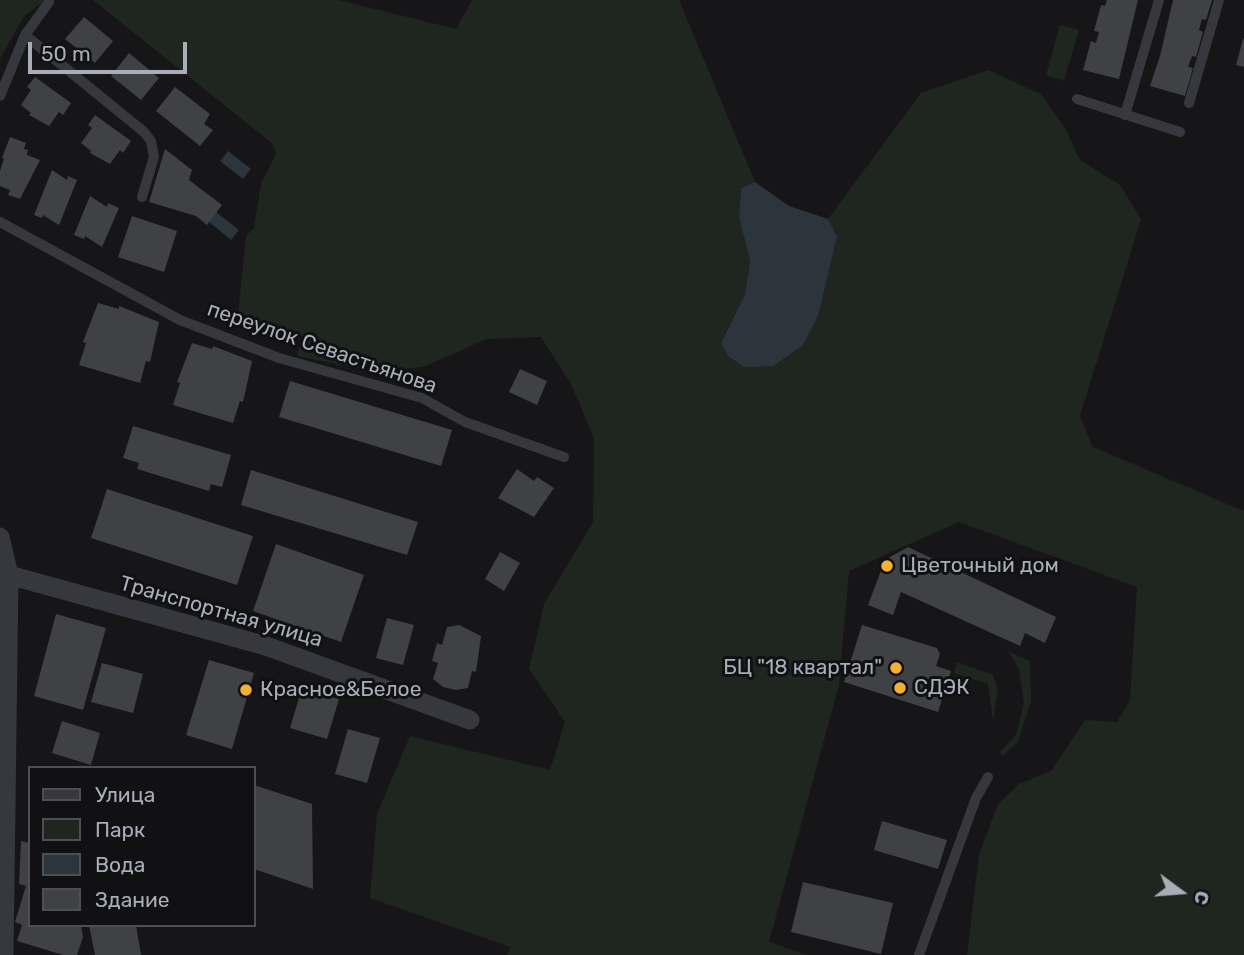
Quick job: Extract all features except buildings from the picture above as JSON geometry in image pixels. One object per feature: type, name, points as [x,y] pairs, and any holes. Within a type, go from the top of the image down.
[{"type":"street","points":[[0,537],[9,575],[4,632],[4,955]]},
{"type":"street","name":"Транспортная улица","points":[[9,575],[266,646],[470,720]]},
{"type":"lane","points":[[1125,114],[1159,0]]},
{"type":"lane","points":[[1189,103],[1219,0]]},
{"type":"lane","points":[[0,96],[25,35],[49,2]]},
{"type":"lane","points":[[25,35],[144,132],[151,141],[154,157],[142,197]]},
{"type":"lane","points":[[1077,99],[1180,132]]},
{"type":"lane","name":"переулок Севастьянова","points":[[0,222],[184,321],[279,358],[411,394],[466,422],[564,457]]},
{"type":"lane","points":[[919,955],[976,798],[988,777]]},
{"type":"green space","points":[[0,0],[46,0],[24,16],[0,59]]},
{"type":"green space","points":[[93,0],[339,0],[456,29],[472,0],[679,0],[755,182],[741,188],[739,217],[750,261],[745,294],[721,343],[828,262],[837,236],[828,219],[921,93],[988,70],[1041,94],[1066,130],[1080,160],[1120,185],[1141,219],[1080,416],[1093,447],[1244,511],[1244,955],[967,955],[979,855],[998,804],[1019,784],[1051,771],[1085,720],[1117,722],[1130,700],[1137,587],[959,522],[849,571],[839,685],[769,942],[807,955],[507,955],[510,947],[370,898],[377,814],[410,736],[550,770],[565,722],[529,669],[544,604],[593,522],[594,438],[572,386],[541,337],[487,339],[423,367],[376,372],[297,356],[303,337],[238,315],[246,236],[254,228],[261,183],[276,154],[273,144]]},
{"type":"green space","points":[[1060,25],[1079,30],[1064,81],[1046,75]]},
{"type":"green space","points":[[1008,651],[1030,661],[1031,701],[1018,742],[1002,756],[1000,752],[1016,735],[1024,703],[1019,669]]},
{"type":"green space","points":[[957,662],[993,675],[998,689],[993,721],[988,684],[954,673]]},
{"type":"water","points":[[228,151],[251,169],[243,179],[220,161]]},
{"type":"water","points":[[755,182],[789,206],[828,219],[837,236],[818,316],[803,345],[773,366],[744,367],[728,356],[721,343],[745,294],[750,261],[739,217],[741,188]]},
{"type":"water","points":[[216,212],[239,230],[231,240],[209,222]]},
{"type":"place","name":"Цветочный дом","points":[[887,566]]},
{"type":"place","name":"БЦ \"18 квартал\"","points":[[896,668]]},
{"type":"place","name":"СДЭК","points":[[900,688]]},
{"type":"place","name":"Красное&Белое","points":[[246,690]]}]
